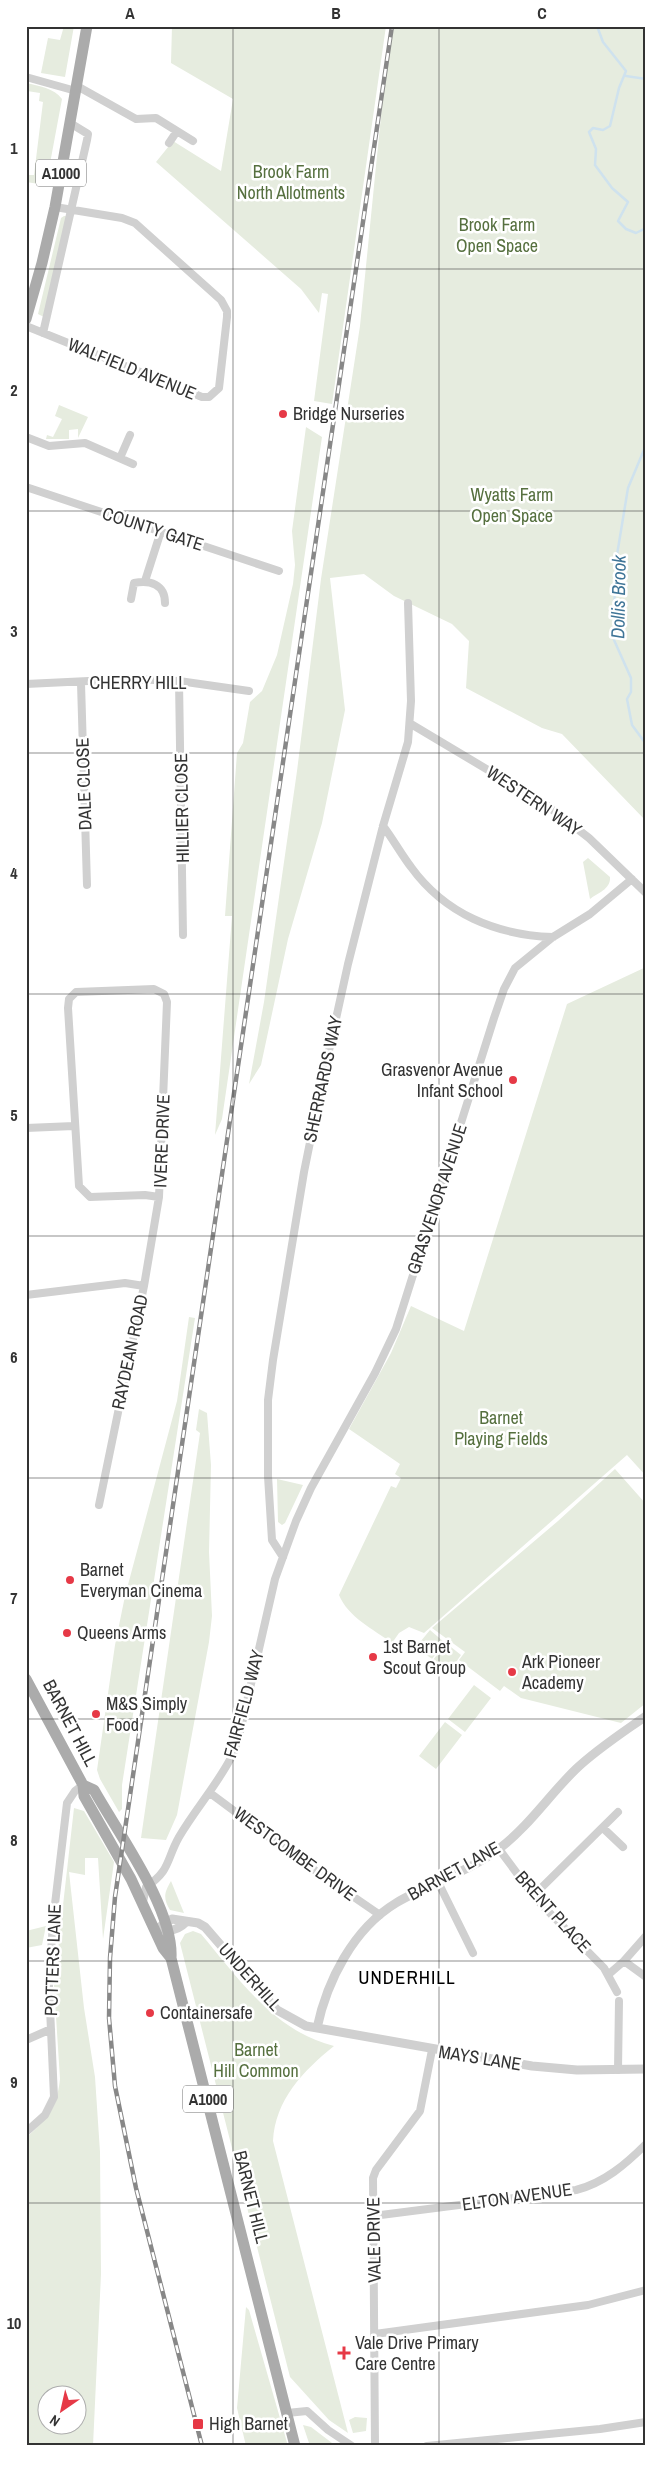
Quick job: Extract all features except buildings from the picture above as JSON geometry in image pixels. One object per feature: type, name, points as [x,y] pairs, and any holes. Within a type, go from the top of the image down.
[{"type":"main road","name":"A1000","points":[[26,319],[36,287],[55,207],[87,26]]},
{"type":"main road","name":"BARNET HILL","points":[[26,1679],[83,1784],[84,1796],[143,1903],[162,1928]]},
{"type":"main road","name":"BARNET HILL","points":[[83,1784],[94,1790],[147,1886],[162,1928],[163,1948],[171,1958],[295,2446]]},
{"type":"street","points":[[26,77],[77,89],[136,119],[156,118],[193,141]]},
{"type":"street","points":[[43,332],[88,134],[70,124]]},
{"type":"street","points":[[169,143],[177,131]]},
{"type":"street","name":"WALFIELD AVENUE","points":[[26,326],[202,397],[209,398],[219,388],[227,317],[227,311],[221,300],[135,223],[122,218],[55,207]]},
{"type":"street","points":[[120,458],[130,435]]},
{"type":"street","points":[[26,437],[49,446],[85,442],[133,464]]},
{"type":"street","name":"COUNTY GATE","points":[[26,487],[279,571]]},
{"type":"street","points":[[144,581],[161,531]]},
{"type":"street","points":[[130,599],[134,583],[144,581],[160,586],[165,593],[165,603]]},
{"type":"street","name":"SHERRARDS WAY","points":[[283,1557],[277,1551],[272,1540],[268,1476],[268,1400],[272,1360],[304,1172],[348,964],[383,826],[408,742],[411,724],[408,603]]},
{"type":"street","name":"CHERRY HILL","points":[[26,684],[130,680],[179,681],[248,692]]},
{"type":"street","name":"HILLIER CLOSE","points":[[179,681],[183,934]]},
{"type":"street","name":"DALE CLOSE","points":[[81,683],[87,884]]},
{"type":"street","name":"WESTERN WAY","points":[[411,724],[545,804],[589,838],[646,893]]},
{"type":"street","points":[[383,826],[412,869],[434,892],[455,909],[473,920],[500,931],[553,937]]},
{"type":"street","name":"GRASVENOR AVENUE","points":[[283,1557],[311,1488],[375,1373],[396,1329],[504,989],[512,971],[525,958],[553,937],[590,914],[632,879]]},
{"type":"street","name":"IVERE DRIVE","points":[[74,1126],[68,1008],[70,996],[80,991],[154,989],[164,994],[167,1006],[160,1197],[144,1286]]},
{"type":"street","points":[[26,1128],[74,1126],[77,1182],[85,1194],[93,1197],[145,1195],[160,1197]]},
{"type":"street","name":"RAYDEAN ROAD","points":[[26,1295],[125,1283],[144,1286],[99,1504]]},
{"type":"street","name":"FAIRFIELD WAY","points":[[147,1886],[166,1869],[178,1838],[224,1772],[240,1732],[275,1579],[283,1557]]},
{"type":"street","name":"BARNET LANE","points":[[317,2028],[324,1999],[344,1958],[360,1935],[380,1915],[397,1902],[438,1882],[499,1848],[587,1759],[646,1716]]},
{"type":"street","name":"POTTERS LANE","points":[[26,2132],[45,2115],[54,2097],[49,1986],[51,1942],[66,1809],[71,1796],[83,1784]]},
{"type":"street","name":"WESTCOMBE DRIVE","points":[[210,1792],[297,1858],[380,1915]]},
{"type":"street","points":[[533,1896],[618,1812]]},
{"type":"street","points":[[603,1828],[623,1847]]},
{"type":"street","name":"BRENT PLACE","points":[[499,1848],[533,1896],[609,1974],[616,1992]]},
{"type":"street","points":[[131,1880],[147,1886],[143,1903]]},
{"type":"street","points":[[438,1882],[473,1953]]},
{"type":"street","name":"UNDERHILL","points":[[162,1928],[172,1919],[198,1922],[209,1931],[277,2010],[295,2022],[317,2028]]},
{"type":"street","points":[[609,1974],[644,1939]]},
{"type":"street","points":[[624,1961],[646,1977]]},
{"type":"street","points":[[618,2070],[619,2002]]},
{"type":"street","name":"MAYS LANE","points":[[317,2028],[432,2050],[555,2069],[646,2069]]},
{"type":"street","points":[[26,2040],[51,2029]]},
{"type":"street","name":"VALE DRIVE","points":[[375,2446],[373,2184],[376,2170],[420,2111],[432,2050]]},
{"type":"street","name":"ELTON AVENUE","points":[[373,2216],[576,2190],[605,2178],[646,2144]]},
{"type":"street","points":[[375,2334],[588,2305],[646,2290]]},
{"type":"street","points":[[287,2413],[307,2412],[328,2430],[352,2446]]},
{"type":"street","points":[[427,2446],[600,2429],[646,2422]]},
{"type":"green space","points":[[64,26],[74,26],[65,77],[41,73],[48,38],[60,40]]},
{"type":"green space","name":"Brook Farm North Allotments","points":[[172,26],[386,26],[332,404],[314,401],[328,294],[322,293],[319,313],[301,289],[156,162],[173,141],[221,171],[233,99],[171,63]]},
{"type":"green space","points":[[390,26],[646,26],[646,821],[562,734],[542,728],[466,688],[469,641],[452,624],[394,596],[364,574],[330,578],[345,710],[322,823],[288,939],[261,1065],[249,1084],[264,1002],[297,771],[321,579],[360,326]]},
{"type":"green space","points":[[26,83],[51,90],[62,99],[46,185],[26,182],[26,175],[34,175],[43,102],[39,101],[40,93],[27,91]]},
{"type":"green space","points":[[68,216],[44,317],[38,314],[61,218]]},
{"type":"green space","points":[[59,405],[88,417],[78,438],[78,429],[69,430],[69,439],[46,439],[47,435],[53,437],[62,419],[55,416]]},
{"type":"green space","points":[[306,427],[322,437],[222,1119],[215,1135],[232,916],[225,916],[237,753],[243,743],[250,702],[262,691],[277,655],[293,584],[295,565],[292,531]]},
{"type":"green space","points":[[588,858],[610,877],[606,888],[590,899],[583,862]]},
{"type":"green space","name":"Barnet Playing Fields","points":[[646,967],[646,1476],[627,1455],[424,1633],[409,1627],[399,1633],[392,1643],[348,1610],[339,1595],[391,1486],[396,1488],[401,1478],[395,1474],[400,1464],[349,1429],[391,1353],[411,1306],[464,1331],[567,1004]]},
{"type":"green space","points":[[189,1317],[195,1318],[122,1785],[122,1809],[119,1812],[100,1779],[97,1770],[115,1645],[125,1596],[177,1401]]},
{"type":"green space","points":[[199,1409],[207,1413],[211,1465],[209,1552],[212,1616],[209,1642],[177,1815],[166,1840],[141,1838],[200,1433],[196,1430]]},
{"type":"green space","points":[[615,1469],[646,1504],[646,1703],[621,1723],[521,1698],[504,1686],[500,1691],[459,1660],[465,1652],[432,1628],[558,1521]]},
{"type":"green space","points":[[277,1479],[303,1485],[285,1523],[282,1525],[278,1522]]},
{"type":"green space","points":[[430,1630],[444,1642],[432,1659],[416,1647]]},
{"type":"green space","points":[[446,1643],[461,1655],[449,1672],[433,1660]]},
{"type":"green space","points":[[474,1685],[491,1698],[465,1732],[448,1719]]},
{"type":"green space","points":[[445,1722],[462,1735],[436,1769],[419,1756]]},
{"type":"green space","points":[[74,1808],[84,1811],[114,1862],[103,1939],[98,1858],[85,1858],[85,1875],[69,1872],[84,2008],[95,2077],[100,2152],[101,2274],[93,2446],[26,2446],[26,2138],[50,2112],[59,2089],[54,1985]]},
{"type":"green space","points":[[171,1881],[184,1913],[170,1910],[166,1902],[166,1892]]},
{"type":"green space","points":[[46,1926],[42,1945],[26,1948],[26,1931]]},
{"type":"green space","name":"Barnet Hill Common","points":[[193,1931],[201,1934],[244,1985],[276,2016],[313,2039],[334,2046],[302,2076],[285,2100],[279,2112],[273,2141],[348,2433],[329,2420],[290,2377],[180,1943],[185,1934]]},
{"type":"green space","points":[[246,2307],[249,2310],[288,2446],[246,2446],[237,2408]]},
{"type":"green space","points":[[355,2417],[367,2418],[366,2431],[353,2433],[349,2420]]},
{"type":"green space","points":[[303,2425],[311,2427],[336,2446],[310,2446]]},
{"type":"waterway","name":"Dollis Brook","points":[[597,26],[603,42],[626,71],[619,88],[610,126],[603,130],[593,128],[589,132],[596,149],[595,165],[612,188],[628,202],[618,221],[626,229],[636,233],[646,228]]},
{"type":"waterway","points":[[626,76],[646,79]]},
{"type":"waterway","name":"Dollis Brook","points":[[646,445],[628,488],[616,561],[614,614],[614,640],[631,678],[631,692],[627,699],[632,725],[646,744]]},
{"type":"railway","points":[[202,2446],[136,2188],[115,2086],[109,2018],[110,1958],[115,1897],[392,26]]},
{"type":"place","name":"Bridge Nurseries","points":[[283,414]]},
{"type":"place","name":"Grasvenor Avenue Infant School","points":[[513,1080]]},
{"type":"place","name":"Barnet Everyman Cinema","points":[[70,1580]]},
{"type":"place","name":"Queens Arms","points":[[67,1633]]},
{"type":"place","name":"1st Barnet Scout Group","points":[[373,1657]]},
{"type":"place","name":"Ark Pioneer Academy","points":[[512,1672]]},
{"type":"place","name":"M&S Simply Food","points":[[96,1714]]},
{"type":"place","name":"Containersafe","points":[[150,2013]]},
{"type":"place","name":"Vale Drive Primary Care Centre","points":[[344,2353]]},
{"type":"place","name":"High Barnet","points":[[198,2424]]},
{"type":"district","name":"UNDERHILL","points":[[407,1977]]},
{"type":"park label","name":"Brook Farm Open Space","points":[[497,235]]},
{"type":"park label","name":"Wyatts Farm Open Space","points":[[512,505]]}]
